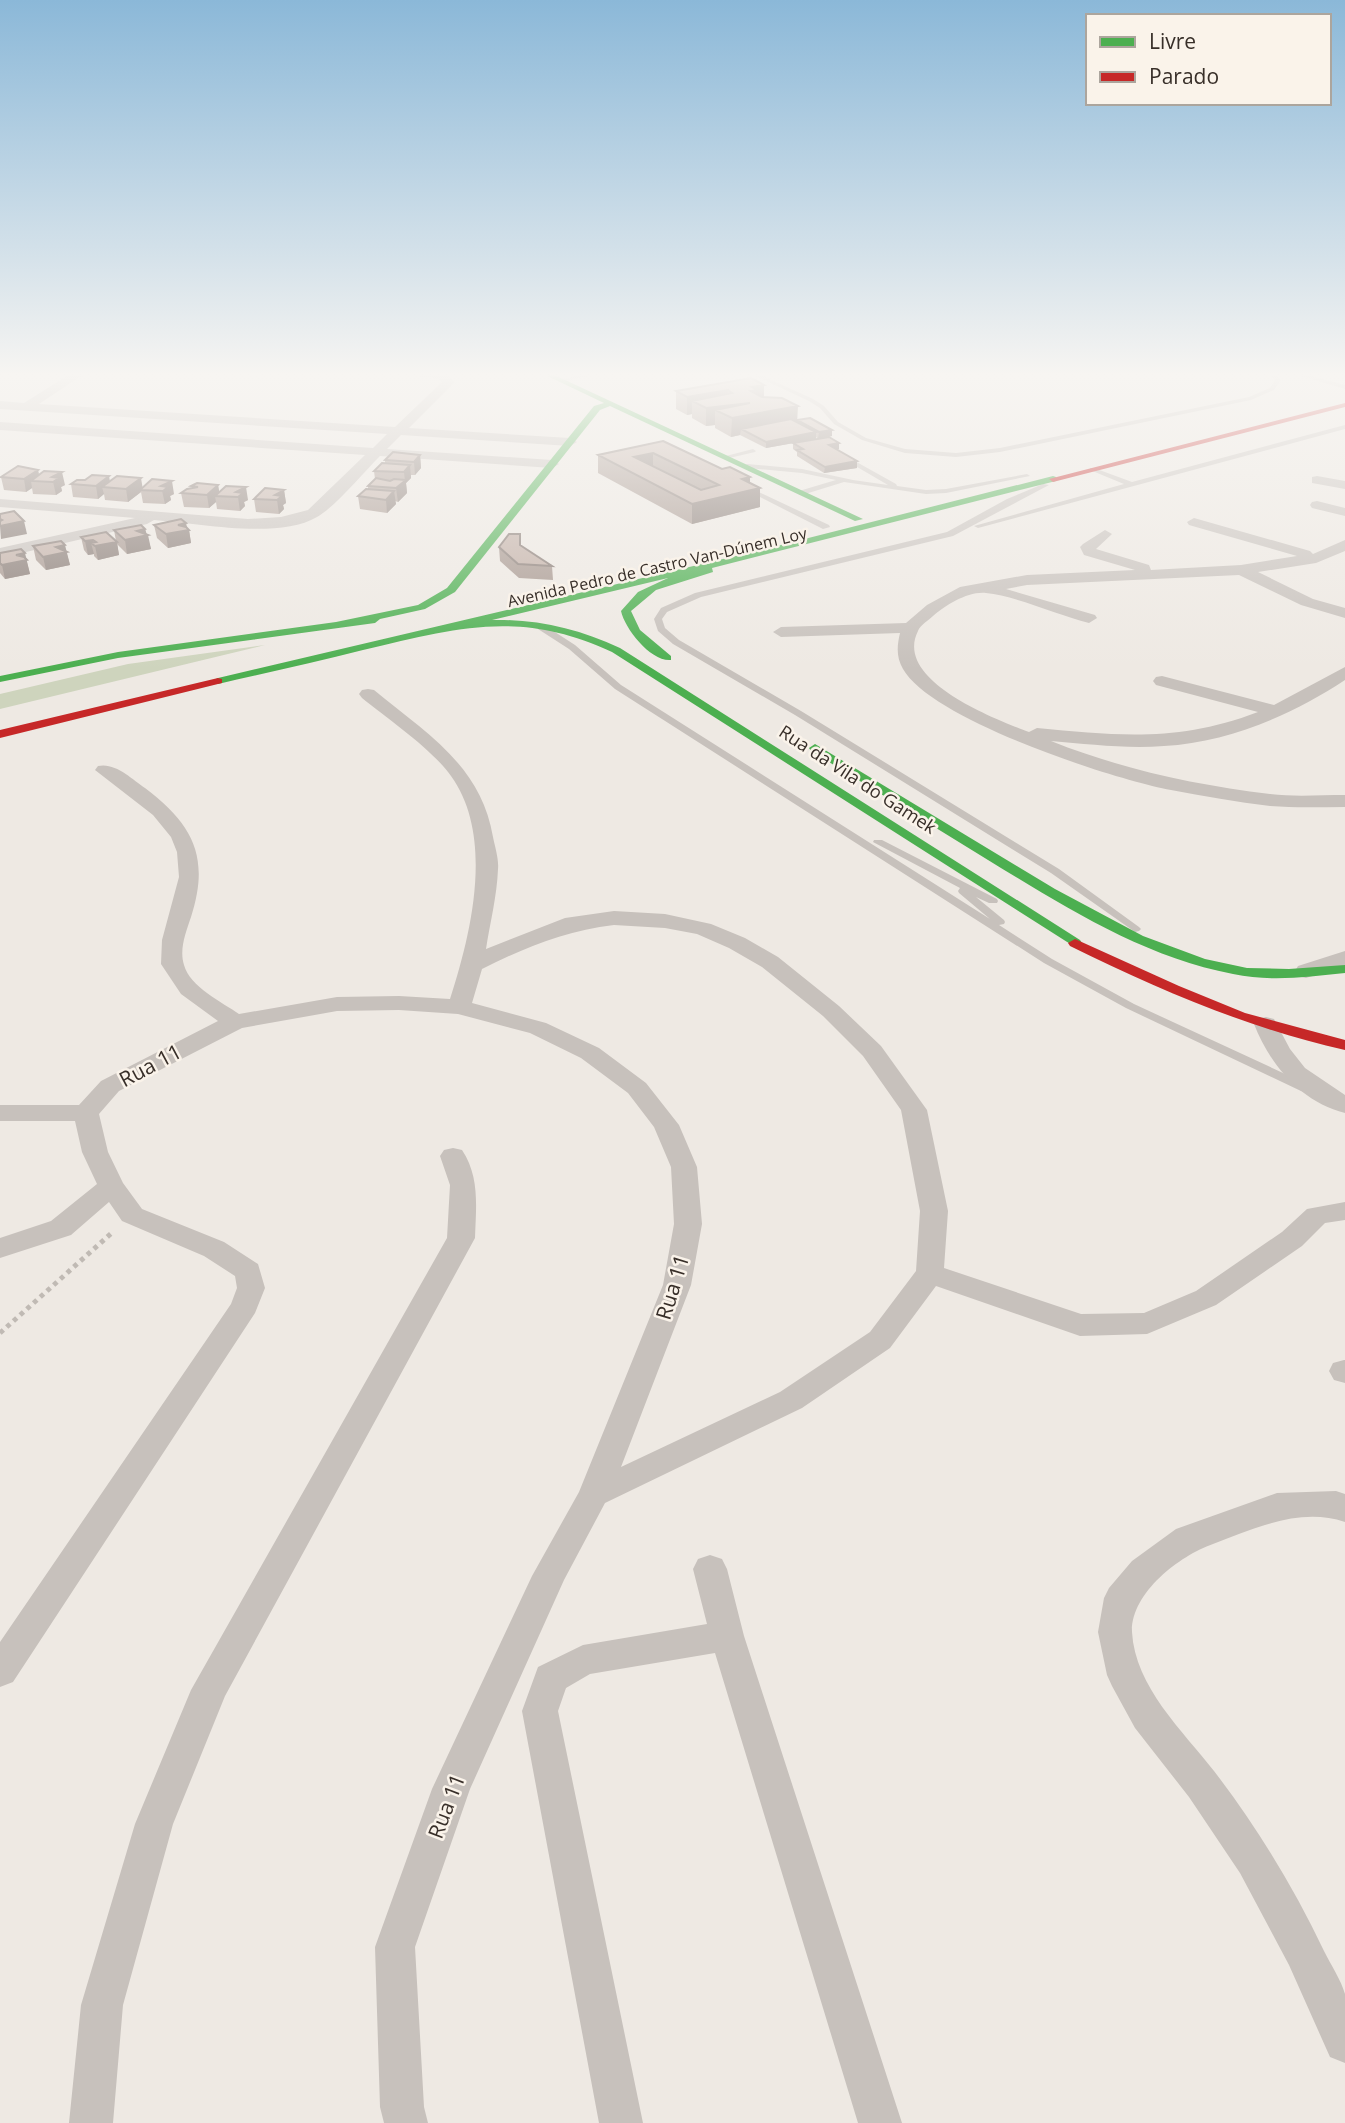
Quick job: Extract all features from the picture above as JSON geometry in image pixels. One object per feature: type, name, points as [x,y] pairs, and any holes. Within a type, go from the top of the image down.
[{"type":"main road","points":[[324,627],[421,607],[451,590],[546,471]]},
{"type":"main road","points":[[755,471],[858,519]]},
{"type":"main road","name":"Avenida Pedro de Castro Van-Dúnem Loy","points":[[0,679],[118,654],[521,600],[1049,471]]},
{"type":"main road","name":"Avenida Pedro de Castro Van-Dúnem Loy","points":[[0,734],[416,633],[711,567],[1084,471]]},
{"type":"main road","points":[[681,666],[633,635],[625,620],[625,613],[638,595],[711,567]]},
{"type":"main road","name":"Rua da Vila do Gamek","points":[[416,633],[487,622],[527,623],[579,633],[637,661],[1072,941],[1174,992],[1265,1017],[1309,1038],[1345,1045]]},
{"type":"main road","name":"Rua da Vila do Gamek","points":[[795,736],[1084,913],[1171,950],[1200,962],[1287,980],[1345,969]]},
{"type":"street","points":[[0,503],[268,523],[303,518],[313,513],[356,471]]},
{"type":"street","points":[[1317,480],[1345,485]]},
{"type":"street","points":[[1317,505],[1345,512]]},
{"type":"street","points":[[0,553],[165,516]]},
{"type":"street","points":[[1194,522],[1316,558]]},
{"type":"street","points":[[1105,534],[1088,547],[1089,552],[1164,575]]},
{"type":"street","points":[[781,632],[909,628],[933,608],[960,592],[1027,580],[1241,570],[1316,558],[1345,545]]},
{"type":"street","points":[[1241,570],[1307,602],[1345,613]]},
{"type":"street","points":[[986,588],[1089,618]]},
{"type":"street","points":[[909,628],[905,650],[911,668],[933,692],[1012,732],[1077,758],[1170,784],[1272,800],[1345,801]]},
{"type":"street","points":[[1012,732],[1108,740],[1181,739],[1241,724],[1277,711],[1345,672]]},
{"type":"street","points":[[1162,681],[1277,711]]},
{"type":"street","points":[[368,694],[439,753],[458,773],[471,796],[482,830],[488,867],[472,965],[459,1007]]},
{"type":"street","points":[[105,770],[141,793],[171,823],[185,845],[191,869],[185,902],[173,940],[172,966],[187,987],[235,1022]]},
{"type":"street","points":[[472,965],[510,946],[573,923],[614,918],[665,921],[703,929],[737,943],[770,962],[831,1011],[872,1051],[914,1110],[934,1212],[930,1273],[880,1340],[791,1401],[594,1494]]},
{"type":"street","points":[[1287,980],[1345,958]]},
{"type":"street","name":"Rua 11","points":[[86,1113],[110,1086],[235,1022],[337,1004],[399,1003],[459,1007],[538,1028],[590,1053],[636,1088],[666,1125],[684,1167],[688,1224],[677,1285],[594,1494],[549,1576],[451,1789],[395,1947],[402,2107],[406,2123]]},
{"type":"street","points":[[1265,1017],[1272,1044],[1286,1061],[1306,1082],[1338,1102]]},
{"type":"street","points":[[0,1113],[86,1113],[95,1152],[111,1185],[132,1215],[214,1249],[248,1272],[251,1288],[245,1306],[0,1671]]},
{"type":"street","points":[[91,2123],[102,2005],[154,1824],[209,1690],[461,1238],[463,1185],[453,1156]]},
{"type":"street","points":[[0,1248],[61,1228],[111,1185]]},
{"type":"street","points":[[930,1273],[1080,1325],[1147,1323],[1206,1298],[1292,1239],[1317,1215],[1345,1210]]},
{"type":"street","points":[[1345,1510],[1336,1504],[1277,1506],[1188,1539],[1144,1571],[1121,1598],[1115,1632],[1125,1675],[1148,1716],[1202,1785],[1254,1860],[1303,1951],[1345,2042]]},
{"type":"street","points":[[710,1569],[727,1636],[880,2123]]},
{"type":"street","points":[[621,2123],[540,1711],[551,1678],[583,1660],[727,1636]]},
{"type":"lane","points":[[802,471],[903,490],[946,491],[1027,476]]},
{"type":"lane","points":[[870,471],[903,490]]},
{"type":"lane","points":[[1097,471],[1132,485]]},
{"type":"lane","points":[[950,534],[1183,471]]},
{"type":"lane","name":"Rua da Vila do Gamek","points":[[1070,475],[1010,501],[950,534],[679,601],[664,610],[658,619],[661,629],[676,642],[798,713],[1055,871],[1125,923],[1171,950]]},
{"type":"lane","points":[[802,493],[845,480]]},
{"type":"lane","points":[[743,487],[826,527]]},
{"type":"lane","points":[[527,623],[555,634],[618,687],[1039,955],[1130,1006],[1338,1102]]},
{"type":"lane","points":[[855,801],[1039,955]]},
{"type":"lane","points":[[818,812],[1072,941]]},
{"type":"path","points":[[0,1333],[132,1215]]},
{"type":"green space","points":[[265,645],[0,709],[0,694],[128,664]]},
{"type":"building","points":[[10,471],[36,471],[24,479],[1,477]]},
{"type":"building","points":[[44,471],[62,472],[52,477],[59,478],[53,482],[31,481]]},
{"type":"building","points":[[629,471],[663,471],[701,490],[719,485],[690,471],[738,471],[750,477],[742,479],[760,488],[692,504]]},
{"type":"building","points":[[92,475],[109,476],[96,486],[71,484],[77,480],[85,480]]},
{"type":"building","points":[[117,476],[141,478],[126,489],[102,487]]},
{"type":"building","points":[[376,478],[406,480],[396,488],[368,486]]},
{"type":"building","points":[[152,479],[172,481],[161,486],[168,487],[163,491],[140,490]]},
{"type":"building","points":[[197,483],[218,485],[207,495],[181,493],[198,487],[191,486]]},
{"type":"building","points":[[226,486],[246,487],[236,492],[243,493],[238,497],[215,496]]},
{"type":"building","points":[[265,488],[284,490],[275,495],[282,496],[277,500],[254,499]]},
{"type":"building","points":[[366,489],[394,491],[386,500],[358,496]]},
{"type":"building","points":[[14,511],[24,521],[0,526],[0,514]]},
{"type":"building","points":[[181,519],[186,523],[178,525],[189,530],[166,534],[154,525]]},
{"type":"building","points":[[141,525],[145,529],[137,531],[148,535],[125,540],[114,530]]},
{"type":"building","points":[[106,532],[117,542],[95,546],[91,543],[96,542],[93,540],[85,541],[81,537]]},
{"type":"building","points":[[509,534],[520,534],[520,545],[552,566],[518,564],[499,547]]},
{"type":"building","points":[[61,541],[65,545],[56,547],[67,552],[43,557],[33,546]]},
{"type":"building","points":[[21,549],[25,553],[16,555],[27,560],[2,565],[0,563],[0,553]]},
{"type":"traffic: fast","points":[[340,624],[421,607],[451,590],[546,471]]},
{"type":"traffic: fast","points":[[755,471],[858,519]]},
{"type":"traffic: fast","points":[[218,681],[758,554],[1053,479]]},
{"type":"traffic: fast","points":[[667,658],[636,633],[626,611],[642,594],[652,588],[709,570]]},
{"type":"traffic: fast","points":[[0,679],[118,655],[375,620]]},
{"type":"traffic: fast","points":[[461,625],[521,623],[559,629],[616,650],[1075,943]]},
{"type":"traffic: fast","points":[[815,748],[1050,892],[1108,924],[1169,952],[1247,972],[1289,974],[1345,969]]},
{"type":"traffic: jam","points":[[1053,479],[1084,471]]},
{"type":"traffic: jam","points":[[0,734],[218,681]]},
{"type":"traffic: jam","points":[[1075,943],[1174,990],[1240,1016],[1345,1045]]}]
